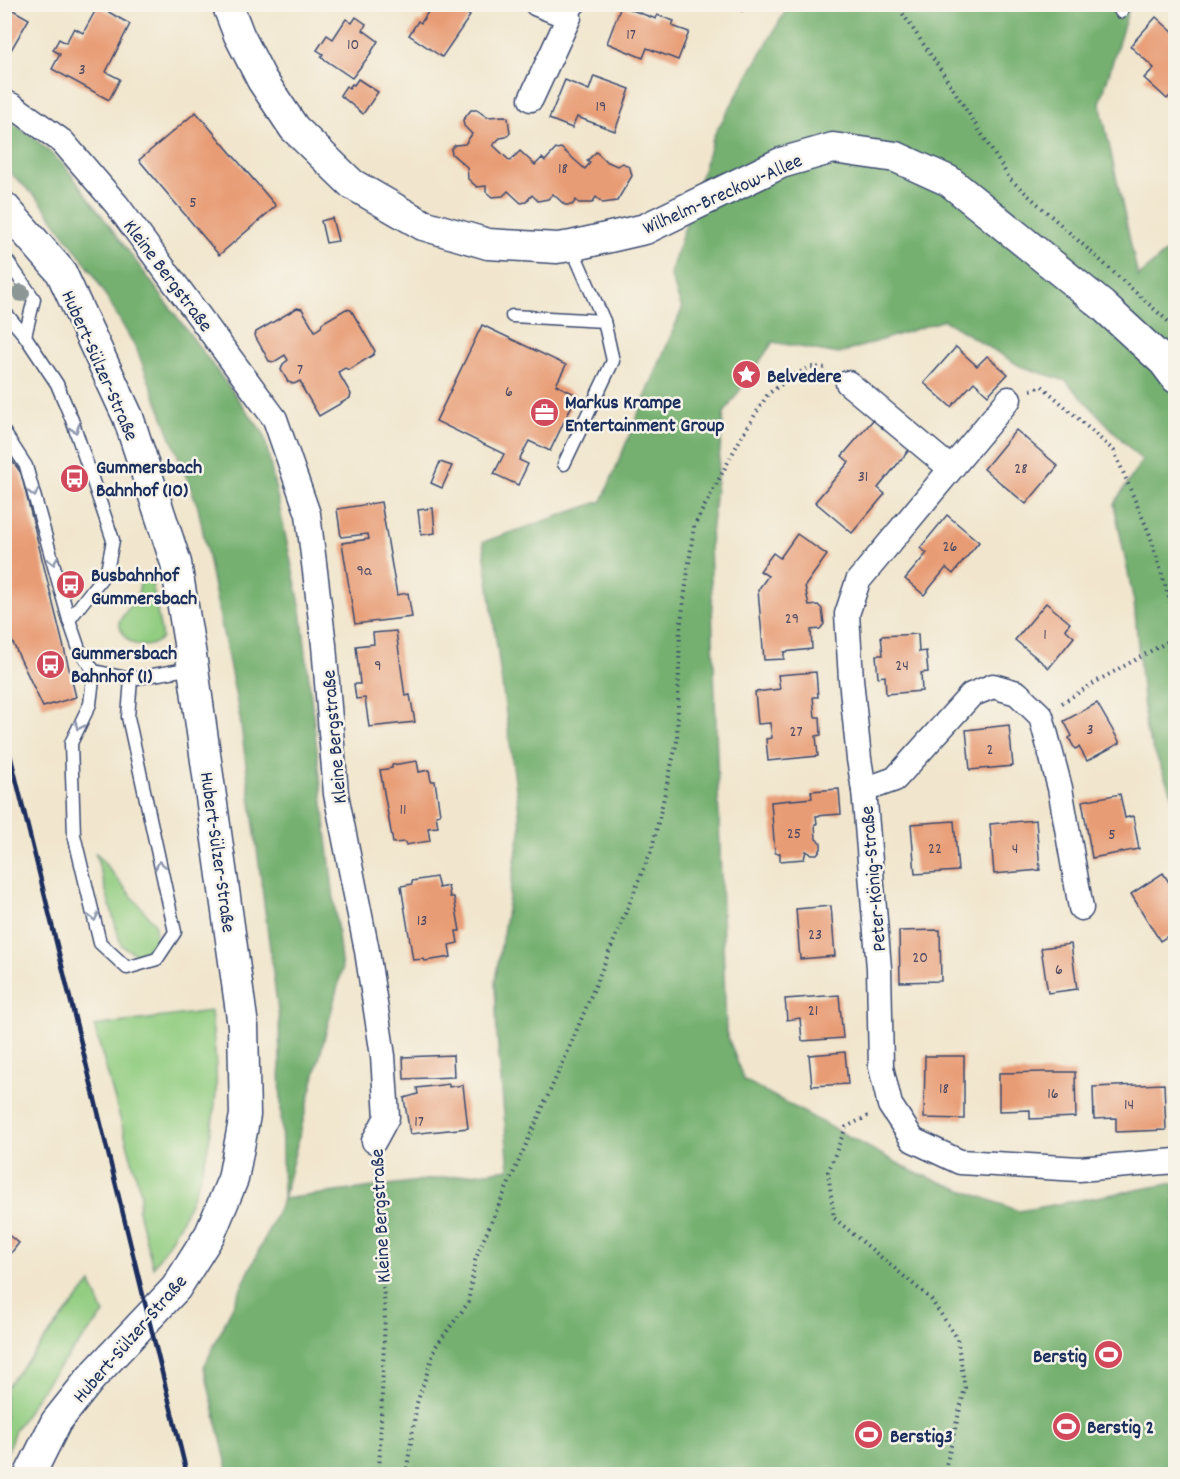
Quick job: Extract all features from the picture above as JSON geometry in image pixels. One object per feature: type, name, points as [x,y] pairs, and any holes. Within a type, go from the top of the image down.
[{"type":"street","name":"Wilhelm-Breckow-Allee","points":[[227,4],[239,35],[262,80],[294,128],[352,184],[423,225],[488,244],[557,248],[571,246],[645,229],[781,163],[833,148],[896,157],[949,181],[1102,305],[1170,370]]},
{"type":"street","points":[[531,99],[575,11],[537,4]]},
{"type":"street","name":"Kleine Bergstraße","points":[[4,102],[63,142],[117,205],[275,419],[308,514],[324,645],[336,794],[367,951],[383,1056],[387,1117],[374,1141]]},
{"type":"street","name":"Hubert-Sülzer-Straße","points":[[4,207],[61,272],[128,417],[176,563],[243,1026],[245,1115],[233,1179],[210,1234],[176,1288],[91,1378],[56,1422],[30,1474]]},
{"type":"street","points":[[848,383],[950,468]]},
{"type":"street","name":"Peter-König-Straße","points":[[1010,399],[950,468],[858,581],[847,614],[850,679],[864,790],[879,968],[881,1067],[890,1105],[913,1140],[960,1162],[1079,1168],[1176,1161]]},
{"type":"street","points":[[864,790],[895,779],[971,695],[993,686],[1017,693],[1041,716],[1060,788],[1081,908]]},
{"type":"lane","points":[[564,464],[613,361],[604,321],[571,246]]},
{"type":"lane","points":[[4,256],[34,299],[25,336]]},
{"type":"lane","points":[[4,311],[25,336],[57,384],[72,420],[113,540],[107,571],[69,620]]},
{"type":"lane","points":[[512,316],[604,321]]},
{"type":"lane","points":[[4,432],[27,466],[69,620],[79,649],[94,671],[90,704],[71,743],[74,835],[100,943],[127,968],[157,959],[175,932],[128,717],[131,679]]},
{"type":"lane","points":[[94,671],[131,679],[193,668]]},
{"type":"path","points":[[896,4],[1010,179],[1172,325],[1170,370]]},
{"type":"path","points":[[406,1474],[417,1403],[436,1346],[468,1303],[475,1261],[482,1243],[568,1051],[652,849],[677,741],[680,629],[694,526],[743,434],[768,394],[794,375],[811,367],[830,368],[848,383]]},
{"type":"path","points":[[1010,399],[1042,386],[1114,451],[1150,535],[1176,621]]},
{"type":"path","points":[[1041,716],[1176,637]]},
{"type":"path","points":[[890,1105],[846,1127],[828,1172],[834,1218],[930,1298],[957,1338],[965,1388],[944,1474]]},
{"type":"path","name":"Kleine Bergstraße","points":[[374,1141],[385,1314],[379,1474]]},
{"type":"green space","points":[[789,5],[1130,5],[1100,103],[1138,277],[1175,244],[1176,415],[1172,420],[1176,428],[1175,802],[1146,731],[1134,602],[1114,504],[1142,461],[1066,381],[1020,366],[944,320],[838,354],[773,342],[724,413],[710,544],[726,1032],[744,1080],[914,1172],[1019,1211],[1175,1183],[1175,1474],[229,1474],[204,1367],[283,1199],[509,1169],[497,1036],[495,981],[521,826],[483,542],[602,501],[682,309],[670,274],[714,135]]},
{"type":"green space","points":[[4,117],[34,138],[65,166],[264,434],[301,609],[342,970],[283,1199],[279,1019],[240,718],[198,507],[137,350],[92,272],[40,201],[5,168]]},
{"type":"green space","points":[[151,577],[162,638],[155,643],[142,646],[129,641],[121,630],[119,622],[138,594],[141,578]]},
{"type":"green space","points":[[95,852],[155,924],[156,940],[146,953],[135,954],[121,945]]},
{"type":"green space","points":[[211,1011],[216,1062],[216,1093],[209,1141],[189,1205],[179,1226],[153,1267],[138,1211],[141,1193],[94,1026]]},
{"type":"green space","points":[[91,1283],[104,1314],[48,1380],[15,1430],[5,1459],[5,1388]]},
{"type":"building","points":[[433,4],[453,4],[470,16],[442,57],[409,35],[418,21],[421,23]]},
{"type":"building","points":[[739,4],[758,4],[758,5],[742,11]]},
{"type":"building","points":[[4,5],[29,19],[4,62]]},
{"type":"building","points":[[98,6],[130,24],[106,72],[120,79],[109,100],[52,69],[60,54],[53,50],[59,39],[66,43],[74,28],[83,33]]},
{"type":"building","points":[[621,6],[656,19],[657,15],[674,21],[672,26],[689,32],[678,60],[647,48],[643,58],[607,43]]},
{"type":"building","points":[[356,17],[366,24],[363,30],[378,41],[352,78],[321,57],[323,54],[317,50],[327,35],[333,39],[346,19],[352,23]]},
{"type":"building","points":[[1156,17],[1176,35],[1176,90],[1167,99],[1144,78],[1154,68],[1130,46]]},
{"type":"building","points":[[594,76],[630,89],[615,131],[577,117],[572,128],[549,119],[565,80],[589,90]]},
{"type":"building","points":[[358,79],[378,92],[363,114],[340,95],[346,86],[349,88]]},
{"type":"building","points":[[471,110],[477,110],[487,117],[505,116],[508,118],[510,133],[493,145],[510,161],[520,151],[535,165],[542,158],[545,161],[556,149],[561,148],[585,169],[590,163],[587,161],[596,152],[606,161],[617,166],[623,163],[630,168],[632,176],[617,201],[603,203],[596,197],[592,203],[579,203],[576,200],[572,205],[565,205],[553,194],[548,199],[538,201],[532,195],[526,202],[521,203],[508,191],[503,196],[492,197],[486,192],[486,186],[477,187],[468,179],[467,167],[452,154],[451,149],[455,145],[465,144],[472,134],[464,126],[463,120]]},
{"type":"building","points":[[196,112],[276,206],[219,255],[139,160]]},
{"type":"building","points":[[332,218],[338,241],[326,243],[321,221]]},
{"type":"building","points":[[297,308],[302,309],[315,331],[321,327],[322,323],[346,309],[351,310],[375,351],[373,355],[349,370],[345,368],[338,372],[351,394],[350,398],[319,416],[300,381],[294,384],[288,382],[281,370],[283,364],[288,360],[285,355],[274,362],[269,361],[255,336],[256,332]]},
{"type":"building","points":[[482,325],[566,365],[556,385],[577,395],[550,451],[529,441],[519,460],[528,464],[518,485],[494,474],[504,454],[436,421]]},
{"type":"building","points":[[956,347],[977,366],[987,356],[1008,374],[988,395],[974,382],[951,407],[924,383]]},
{"type":"building","points":[[873,420],[909,450],[878,488],[885,494],[852,533],[815,502],[849,462],[842,456]]},
{"type":"building","points":[[1016,430],[1058,466],[1026,504],[984,469]]},
{"type":"building","points":[[4,449],[21,473],[76,697],[43,707],[4,624]]},
{"type":"building","points":[[440,462],[452,466],[442,488],[431,483]]},
{"type":"building","points":[[381,502],[397,595],[408,593],[412,617],[355,624],[342,543],[369,539],[368,534],[341,537],[337,509]]},
{"type":"building","points":[[433,508],[435,533],[421,535],[418,510]]},
{"type":"building","points":[[947,515],[979,542],[953,574],[946,568],[924,595],[905,579],[927,553],[920,548]]},
{"type":"building","points":[[797,534],[827,555],[805,586],[809,606],[818,605],[822,609],[824,624],[820,629],[811,630],[812,649],[784,652],[784,659],[764,660],[758,590],[768,576],[760,571],[773,553],[780,558]]},
{"type":"building","points":[[1046,603],[1070,623],[1065,629],[1074,637],[1049,668],[1015,640]]},
{"type":"building","points":[[396,631],[405,696],[410,695],[415,722],[369,727],[365,698],[356,699],[354,684],[360,684],[356,646],[374,644],[373,633]]},
{"type":"building","points":[[918,634],[919,652],[926,651],[928,672],[921,673],[922,691],[886,694],[885,676],[878,677],[876,655],[883,655],[881,636]]},
{"type":"building","points":[[816,672],[818,697],[813,697],[815,717],[820,717],[821,735],[816,736],[818,756],[768,761],[766,739],[772,738],[770,723],[758,724],[755,692],[780,689],[778,675]]},
{"type":"building","points":[[1097,703],[1120,743],[1087,761],[1079,747],[1075,749],[1069,738],[1072,736],[1064,721]]},
{"type":"building","points":[[1009,725],[1013,766],[970,770],[966,730]]},
{"type":"building","points":[[417,761],[419,772],[429,770],[431,781],[435,781],[440,814],[436,815],[438,827],[428,828],[430,841],[406,845],[405,842],[393,843],[380,770],[392,768],[392,765]]},
{"type":"building","points":[[839,789],[841,814],[816,816],[816,839],[821,843],[821,849],[817,854],[806,851],[804,859],[780,861],[780,853],[775,853],[771,802],[812,798],[811,791]]},
{"type":"building","points":[[1120,794],[1125,818],[1133,816],[1139,849],[1092,858],[1082,801]]},
{"type":"building","points":[[1036,820],[1040,870],[994,874],[990,824]]},
{"type":"building","points":[[954,821],[958,871],[915,874],[911,824]]},
{"type":"building","points":[[1163,873],[1176,893],[1176,931],[1160,941],[1131,894]]},
{"type":"building","points":[[436,877],[439,888],[448,886],[450,897],[454,897],[460,931],[456,931],[458,943],[449,945],[451,957],[425,961],[424,959],[413,960],[401,886],[412,884],[412,881]]},
{"type":"building","points":[[831,906],[835,956],[800,959],[796,909]]},
{"type":"building","points":[[940,930],[941,981],[900,982],[899,931]]},
{"type":"building","points":[[1071,944],[1077,989],[1048,993],[1041,948]]},
{"type":"building","points":[[839,995],[843,1038],[802,1041],[800,1018],[787,1020],[785,999]]},
{"type":"building","points":[[845,1052],[848,1084],[812,1086],[809,1055]]},
{"type":"building","points":[[453,1055],[454,1077],[404,1079],[403,1057]]},
{"type":"building","points":[[925,1056],[964,1056],[964,1119],[924,1118]]},
{"type":"building","points":[[1075,1072],[1076,1117],[1030,1119],[1030,1110],[999,1111],[999,1073]]},
{"type":"building","points":[[449,1084],[449,1087],[463,1085],[468,1128],[410,1134],[404,1098],[418,1094],[417,1088]]},
{"type":"building","points":[[1164,1084],[1166,1130],[1116,1132],[1116,1118],[1094,1119],[1093,1087]]},
{"type":"building","points":[[4,1232],[19,1243],[4,1262]]},
{"type":"railway","points":[[4,730],[187,1474]]},
{"type":"place","name":"Belvedere","points":[[746,375]]},
{"type":"place","name":"Markus Krampe Entertainment Group","points":[[544,413]]},
{"type":"place","name":"Gummersbach Bahnhof (10)","points":[[75,478]]},
{"type":"place","name":"Busbahnhof Gummersbach","points":[[70,585]]},
{"type":"place","name":"Gummersbach Bahnhof (1)","points":[[50,664]]},
{"type":"place","name":"Berstig","points":[[1108,1355]]},
{"type":"place","name":"Berstig 2","points":[[1066,1426]]},
{"type":"place","name":"Berstig3","points":[[869,1435]]}]
